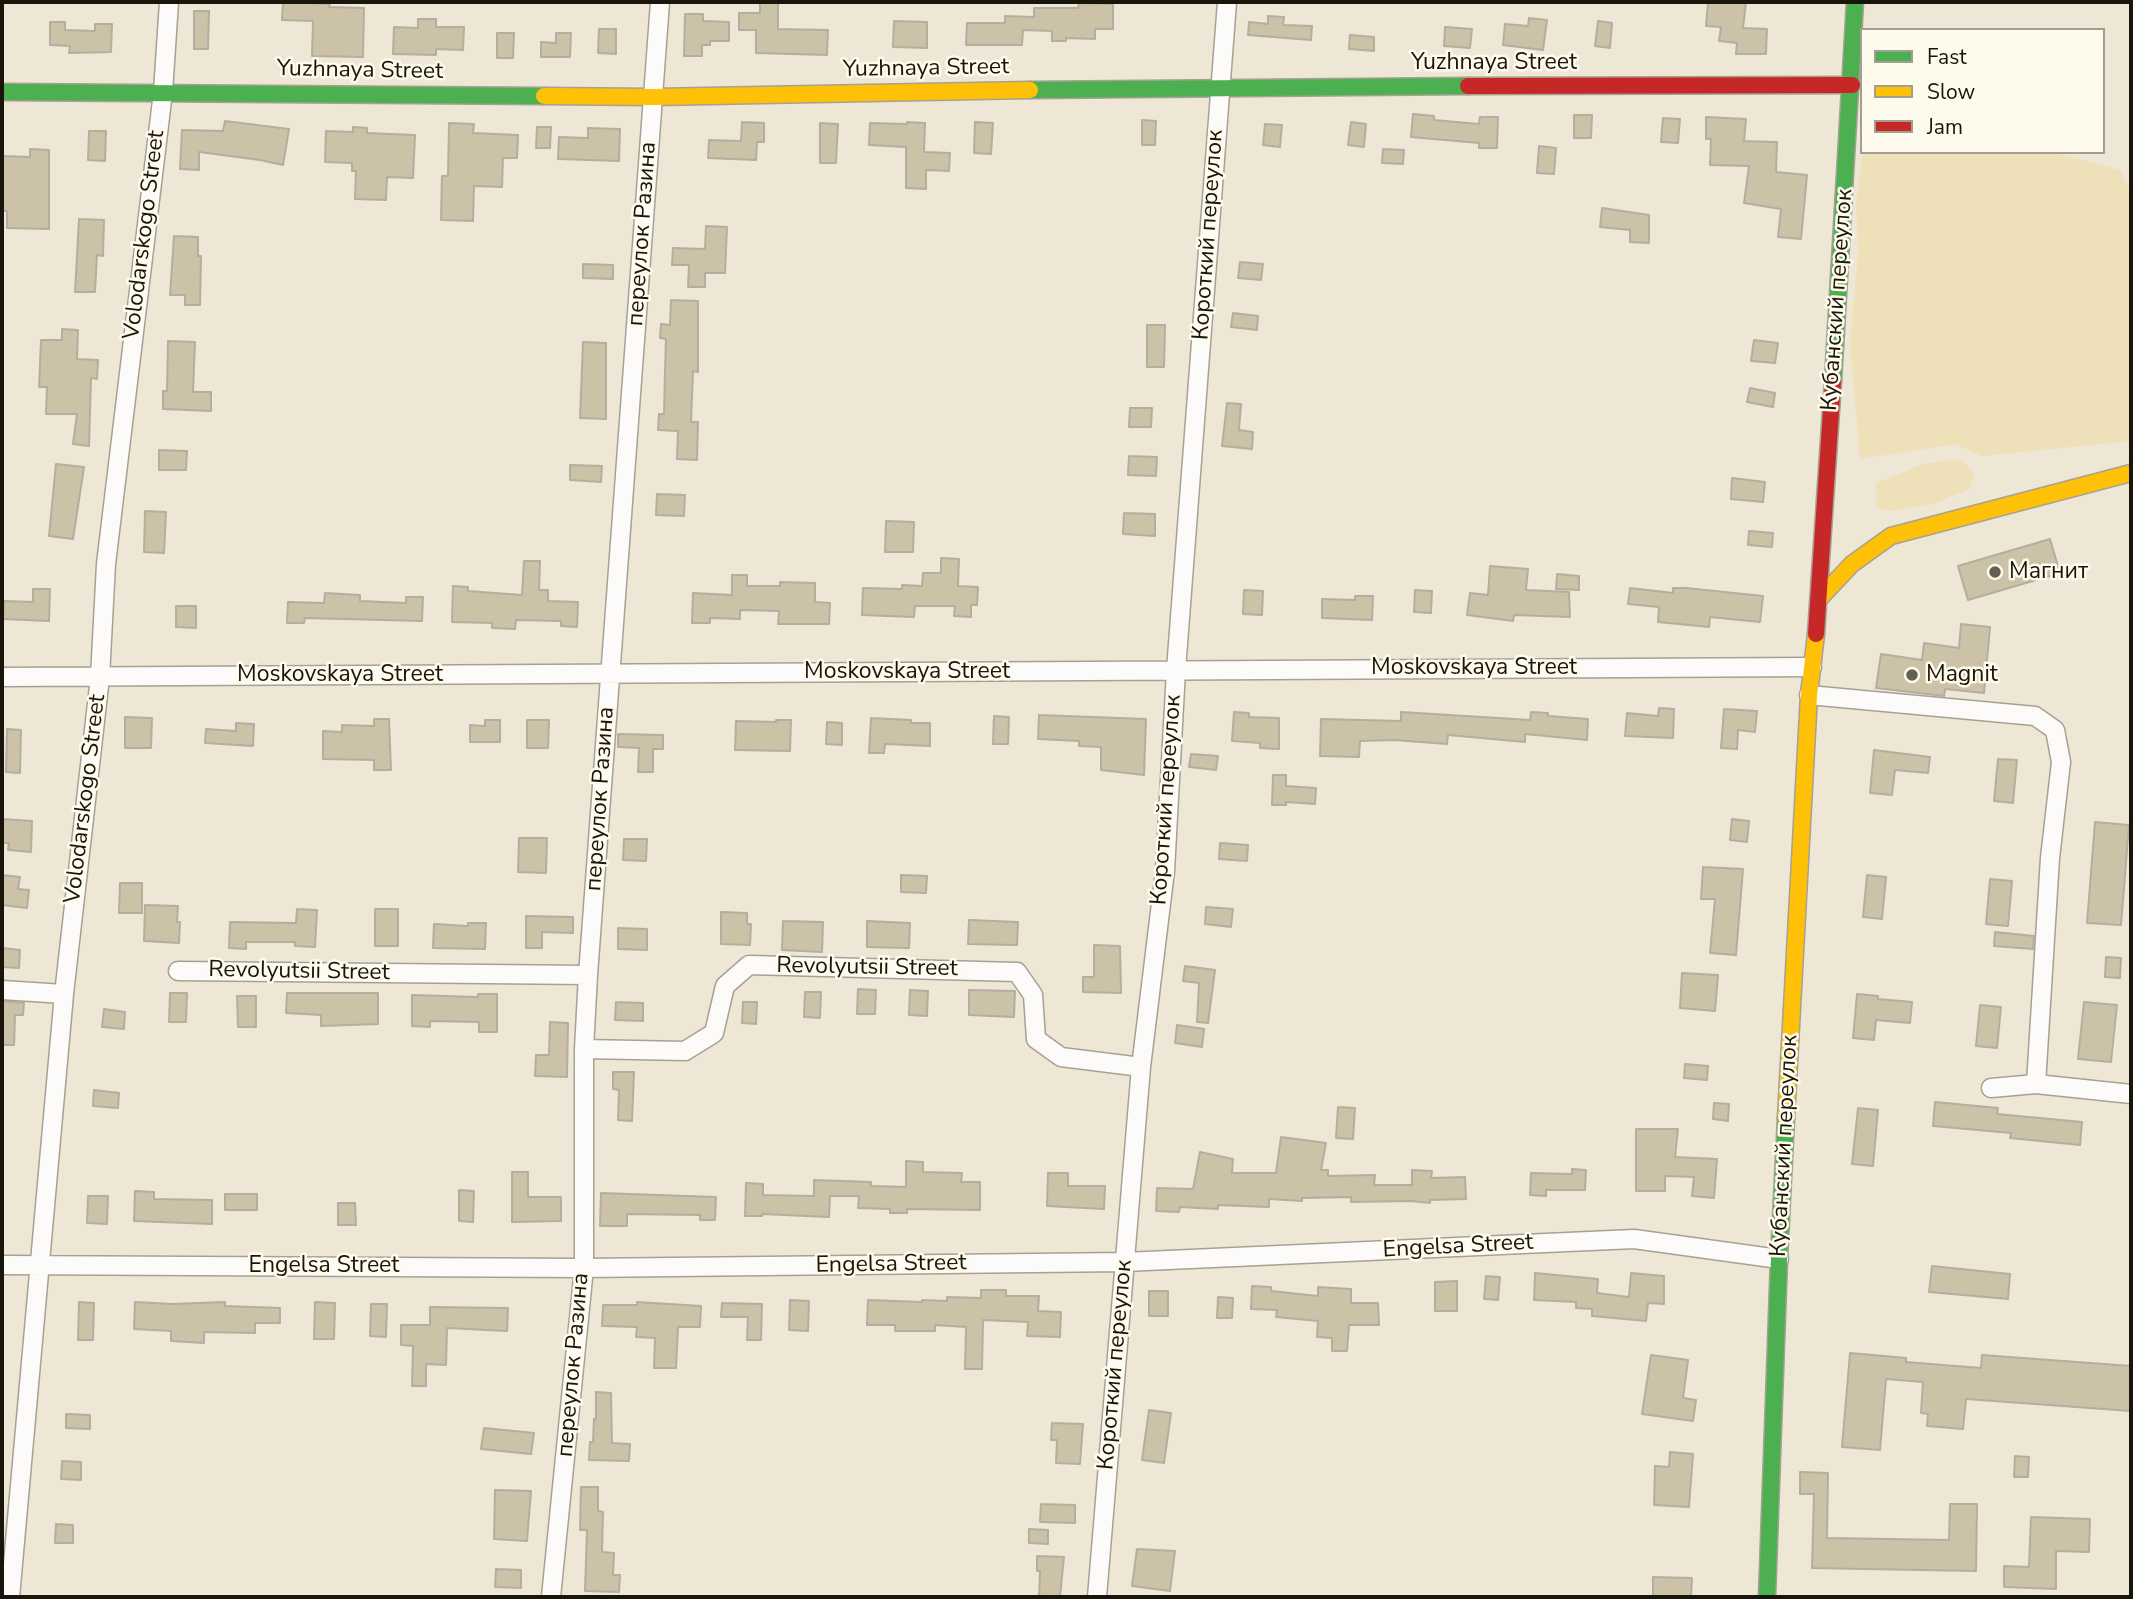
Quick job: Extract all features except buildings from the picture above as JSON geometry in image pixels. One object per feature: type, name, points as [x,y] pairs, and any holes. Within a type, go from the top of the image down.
[{"type":"street","name":"Volodarskogo Street","points":[[10,1597],[64,994],[100,677],[106,564],[163,92],[170,2]]},
{"type":"street","name":"переулок Разина","points":[[551,1597],[584,1268],[584,1049],[588,975],[660,2]]},
{"type":"street","name":"Короткий переулок","points":[[1097,1597],[1141,1067],[1165,871],[1176,670],[1227,2]]},
{"type":"street","name":"Кубанский переулок","points":[[1767,1597],[1779,1259],[1809,695],[1820,598],[1855,2]]},
{"type":"street","name":"Yuzhnaya Street","points":[[2,92],[654,97],[1221,87],[1852,85]]},
{"type":"street","points":[[1820,598],[1852,564],[1891,536],[2131,472]]},
{"type":"street","name":"Moskovskaya Street","points":[[2,677],[1812,667]]},
{"type":"street","points":[[1809,695],[2035,716],[2055,730],[2061,762],[2050,858],[2036,1084]]},
{"type":"street","name":"Revolyutsii Street","points":[[584,1049],[685,1051],[714,1034],[725,986],[749,965],[1017,972],[1033,995],[1036,1039],[1061,1057],[1141,1067]]},
{"type":"street","name":"Revolyutsii Street","points":[[178,971],[588,975]]},
{"type":"street","points":[[2,990],[64,994]]},
{"type":"street","points":[[1991,1088],[2036,1084],[2131,1094]]},
{"type":"street","name":"Engelsa Street","points":[[2,1265],[584,1268],[1124,1262],[1634,1239],[1779,1259]]},
{"type":"shaded area","points":[[1863,154],[2060,154],[2120,170],[2131,193],[2131,441],[1982,456],[1956,444],[1860,459],[1850,343],[1858,253],[1856,204]]},
{"type":"shaded area","points":[[1961,459],[1974,473],[1970,489],[1934,504],[1891,511],[1877,507],[1875,484],[1922,464]]},
{"type":"traffic: fast","points":[[1833,381],[1855,2]]},
{"type":"traffic: fast","points":[[1030,90],[1468,86]]},
{"type":"traffic: fast","points":[[2,92],[544,96]]},
{"type":"traffic: fast","points":[[1767,1597],[1786,1118]]},
{"type":"traffic: slow","points":[[544,96],[654,97],[1030,90]]},
{"type":"traffic: slow","points":[[1820,598],[1852,564],[1891,536],[2131,473]]},
{"type":"traffic: slow","points":[[1786,1118],[1809,695],[1816,634]]},
{"type":"traffic: jam","points":[[1468,86],[1852,85]]},
{"type":"traffic: jam","points":[[1816,634],[1833,381]]},
{"type":"place","name":"Магнит","points":[[1995,572]]},
{"type":"place","name":"Magnit","points":[[1912,675]]}]
